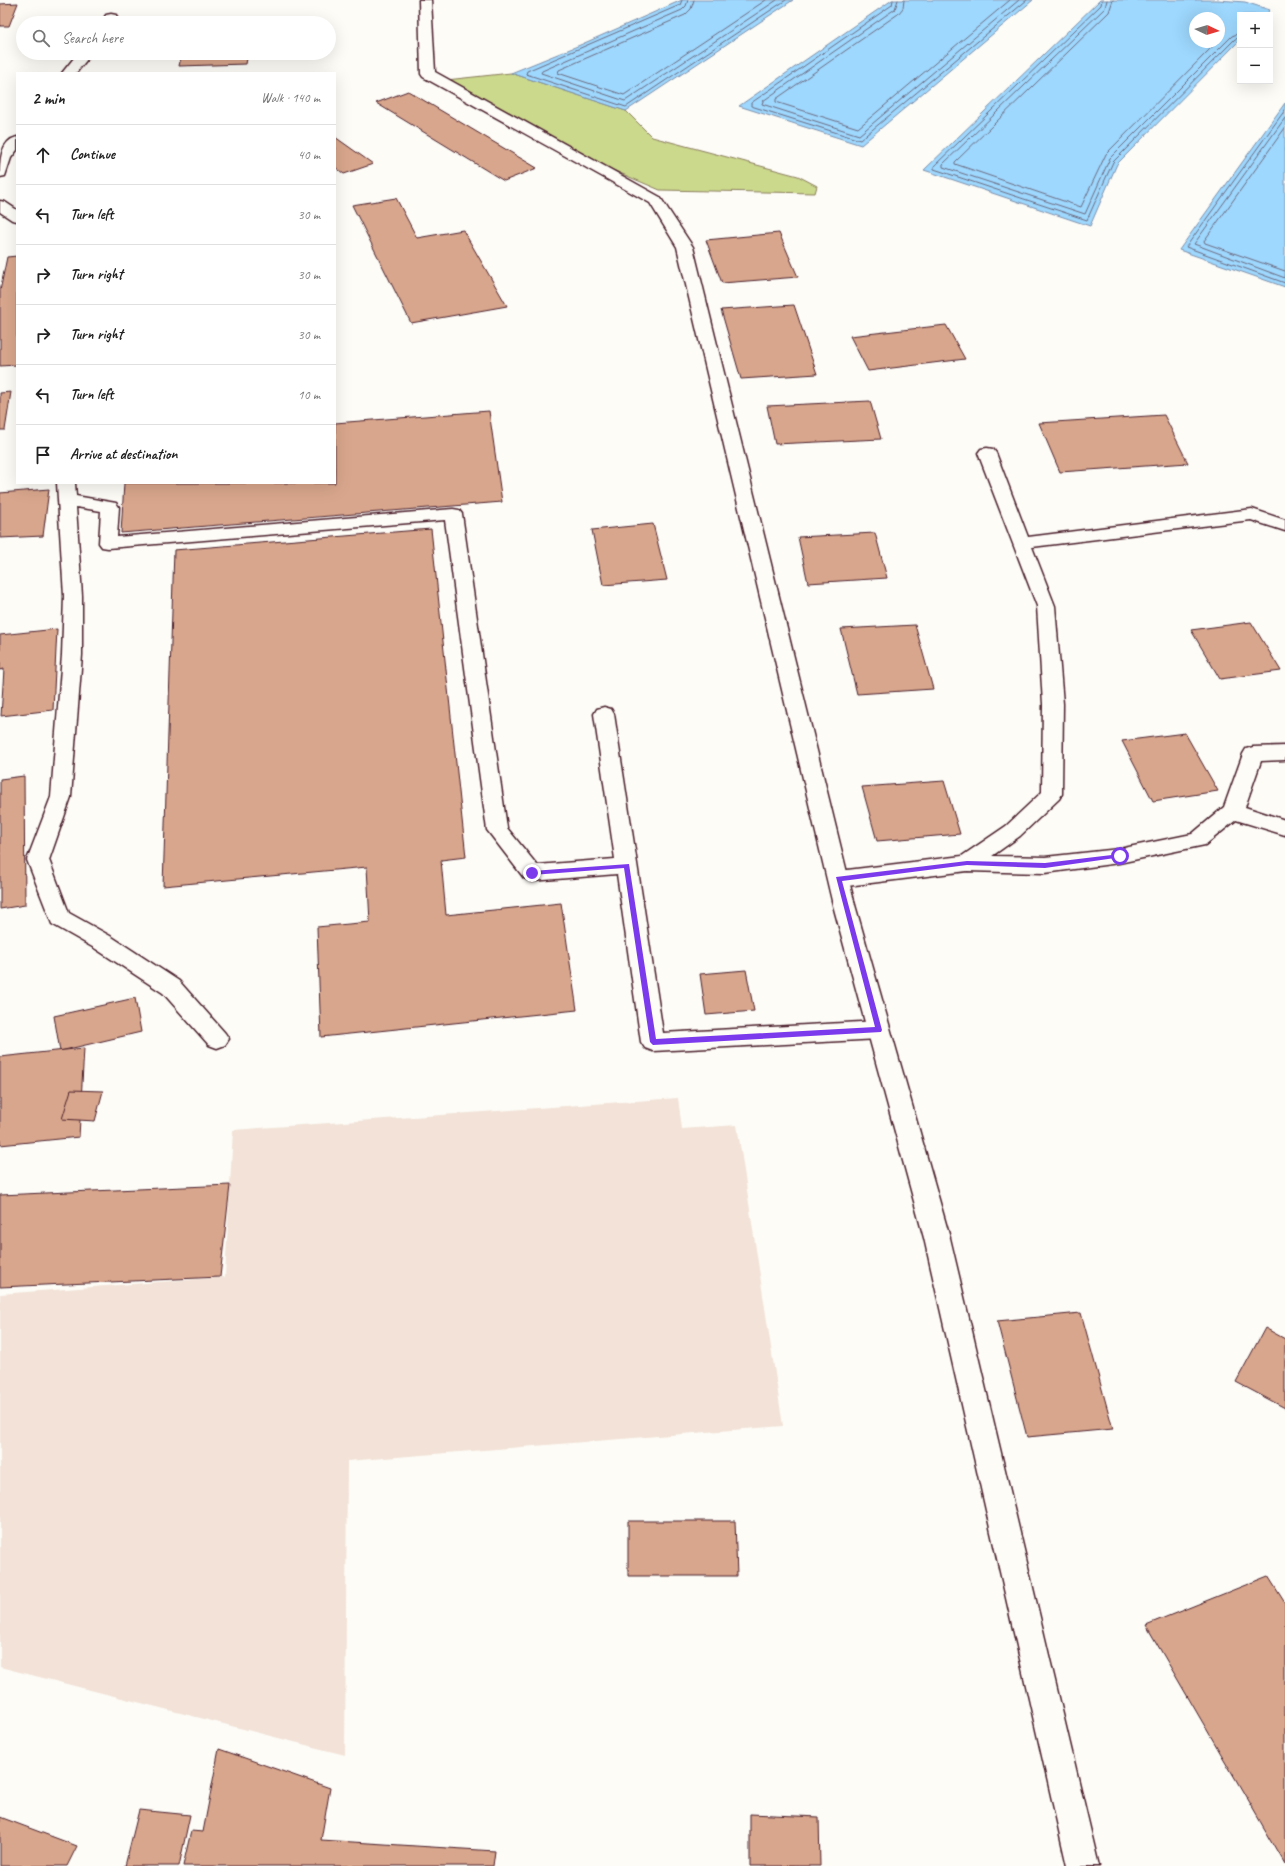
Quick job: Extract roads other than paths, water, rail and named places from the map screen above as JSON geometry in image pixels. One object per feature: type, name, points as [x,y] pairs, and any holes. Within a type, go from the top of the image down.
[{"type":"street","points":[[425,0],[428,74],[655,200],[685,247],[839,879],[937,1238],[1083,1866]]},
{"type":"street","points":[[70,72],[79,60]]},
{"type":"street","points":[[0,174],[4,157],[16,142]]},
{"type":"street","points":[[0,205],[16,216]]},
{"type":"street","points":[[967,863],[1012,831],[1052,794],[1053,704],[1046,606],[988,453]]},
{"type":"street","points":[[217,1039],[171,987],[104,943],[60,918],[38,860],[61,797],[67,729],[72,655],[73,596],[66,492],[110,507],[108,543],[453,514],[497,830],[532,873],[627,866]]},
{"type":"street","points":[[1022,543],[1252,514],[1285,526]]},
{"type":"street","points":[[604,714],[653,1042],[879,1030]]},
{"type":"street","points":[[839,879],[967,863],[1045,865],[1127,854],[1198,840],[1234,810],[1252,754],[1285,753]]},
{"type":"street","points":[[1234,810],[1285,828]]},
{"type":"water","points":[[682,0],[793,0],[626,111],[511,73],[580,45]]},
{"type":"water","points":[[892,0],[1033,0],[861,145],[739,106]]},
{"type":"water","points":[[1100,0],[1218,0],[1245,2],[1270,10],[1268,12],[1237,12],[1237,43],[1117,164],[1090,226],[924,170]]},
{"type":"water","points":[[1285,103],[1285,287],[1179,250]]}]
